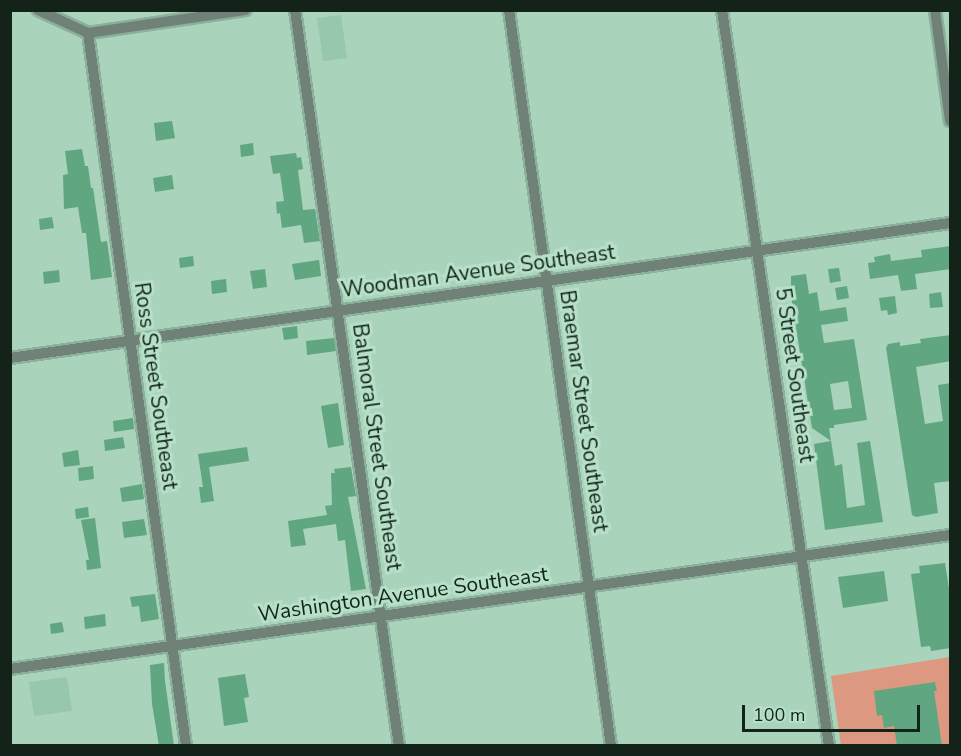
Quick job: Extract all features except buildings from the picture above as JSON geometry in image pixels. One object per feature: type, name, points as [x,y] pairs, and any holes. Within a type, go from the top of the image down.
[{"type":"street","points":[[38,10],[88,33],[245,10]]},
{"type":"street","name":"Balmoral Street Southeast","points":[[295,10],[399,746]]},
{"type":"street","name":"Braemar Street Southeast","points":[[509,10],[611,746]]},
{"type":"street","name":"5 Street Southeast","points":[[722,10],[829,746]]},
{"type":"street","points":[[935,10],[951,121]]},
{"type":"street","name":"Ross Street Southeast","points":[[88,33],[186,746]]},
{"type":"street","name":"Woodman Avenue Southeast","points":[[10,358],[951,223]]},
{"type":"street","name":"Washington Avenue Southeast","points":[[10,669],[951,535]]},
{"type":"shaded area","points":[[341,15],[347,58],[323,61],[317,18]]},
{"type":"shaded area","points":[[950,657],[950,745],[841,745],[831,676]]},
{"type":"shaded area","points":[[67,677],[72,711],[34,716],[29,682]]}]
